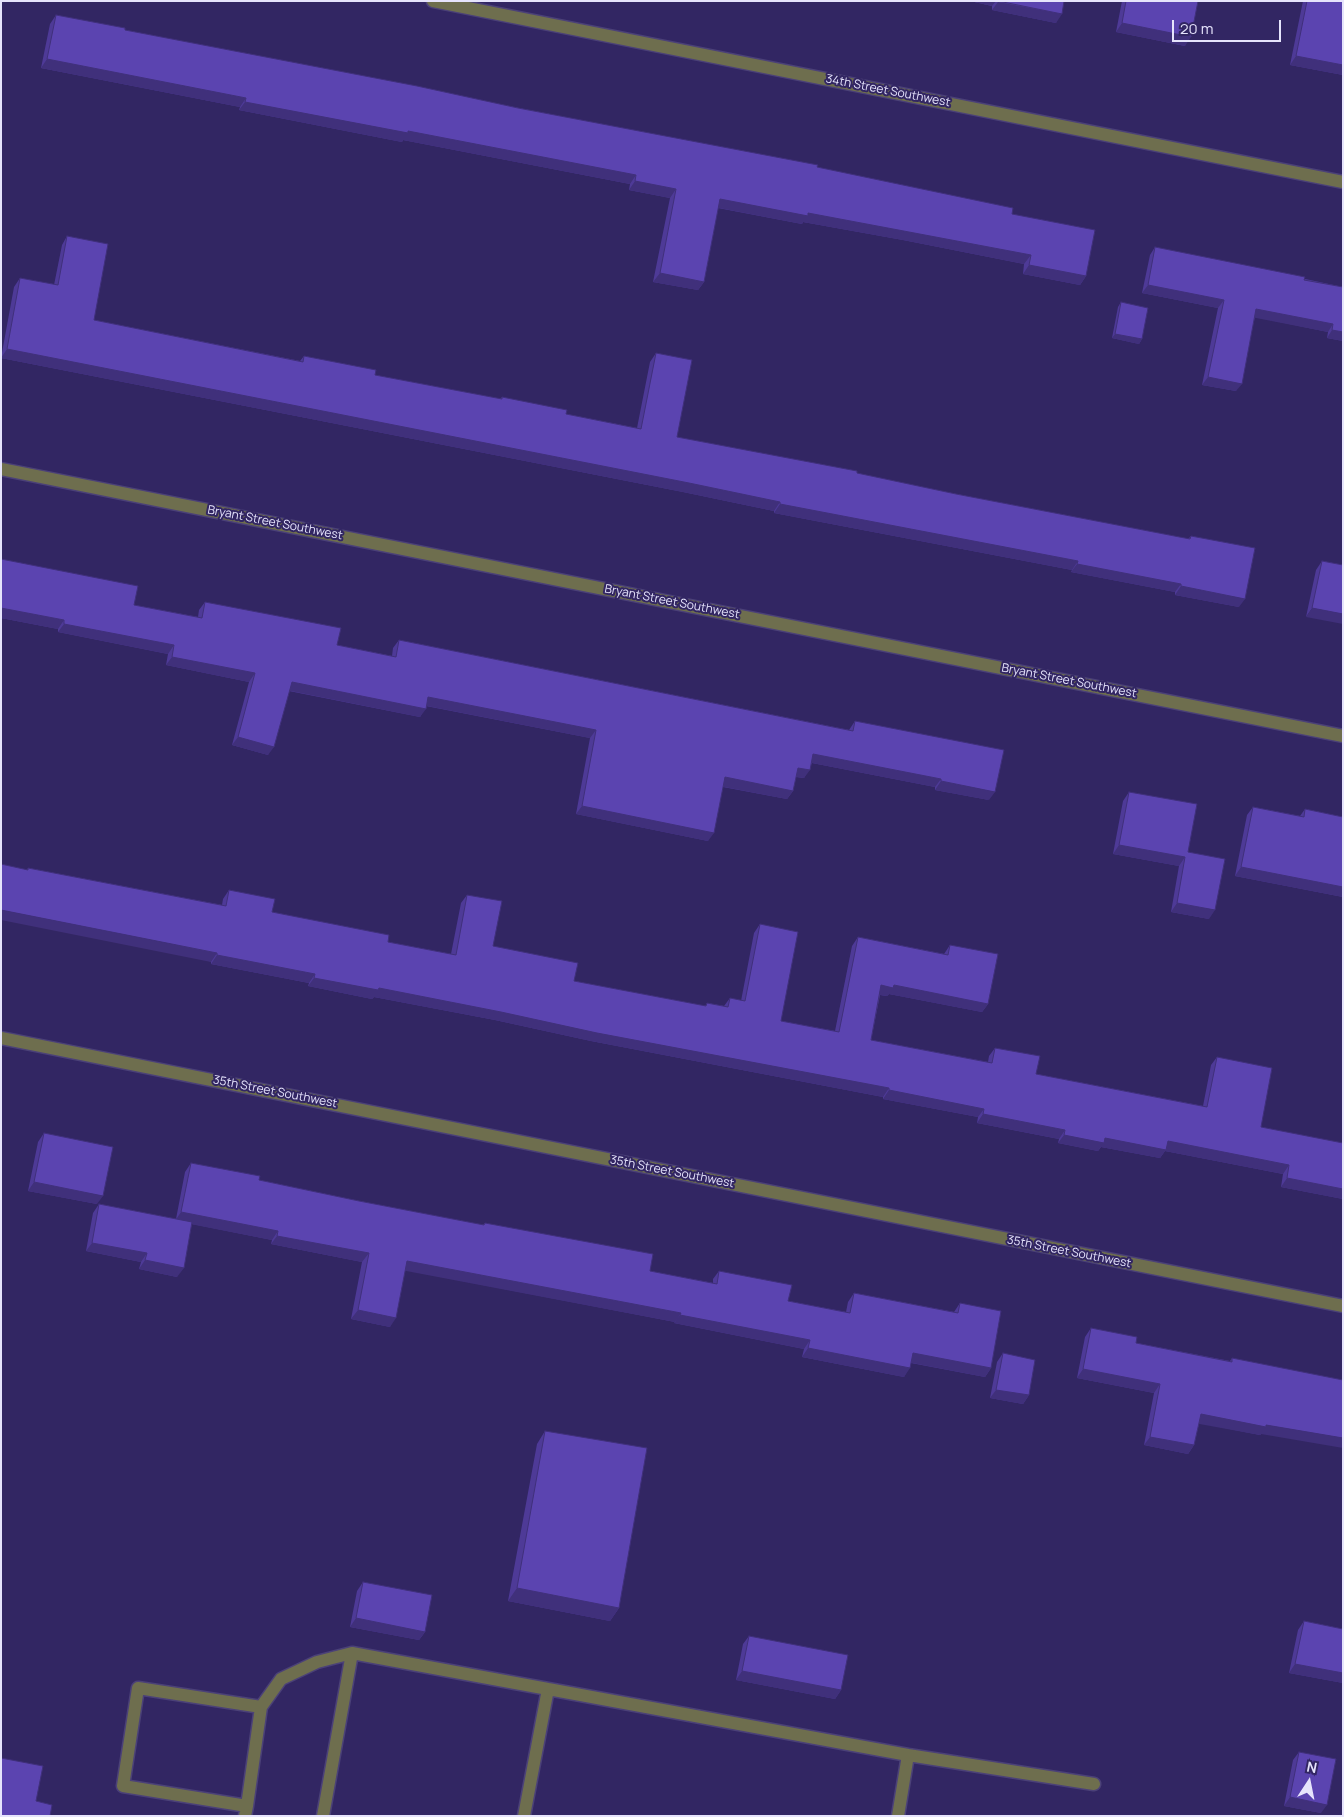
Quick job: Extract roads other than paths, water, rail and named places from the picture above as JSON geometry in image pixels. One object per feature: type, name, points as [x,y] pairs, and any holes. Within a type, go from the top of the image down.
[{"type":"street","name":"34th Street Southwest","points":[[433,1],[1343,182]]},
{"type":"street","name":"Bryant Street Southwest","points":[[1,469],[1343,736]]},
{"type":"street","name":"35th Street Southwest","points":[[1,1038],[1343,1306]]},
{"type":"street","points":[[323,1816],[352,1653]]},
{"type":"street","points":[[261,1707],[138,1688],[123,1786],[246,1811],[261,1707],[280,1679],[316,1662],[352,1653],[908,1755],[1094,1784]]},
{"type":"street","points":[[524,1816],[548,1689]]},
{"type":"street","points":[[898,1816],[908,1755]]}]
